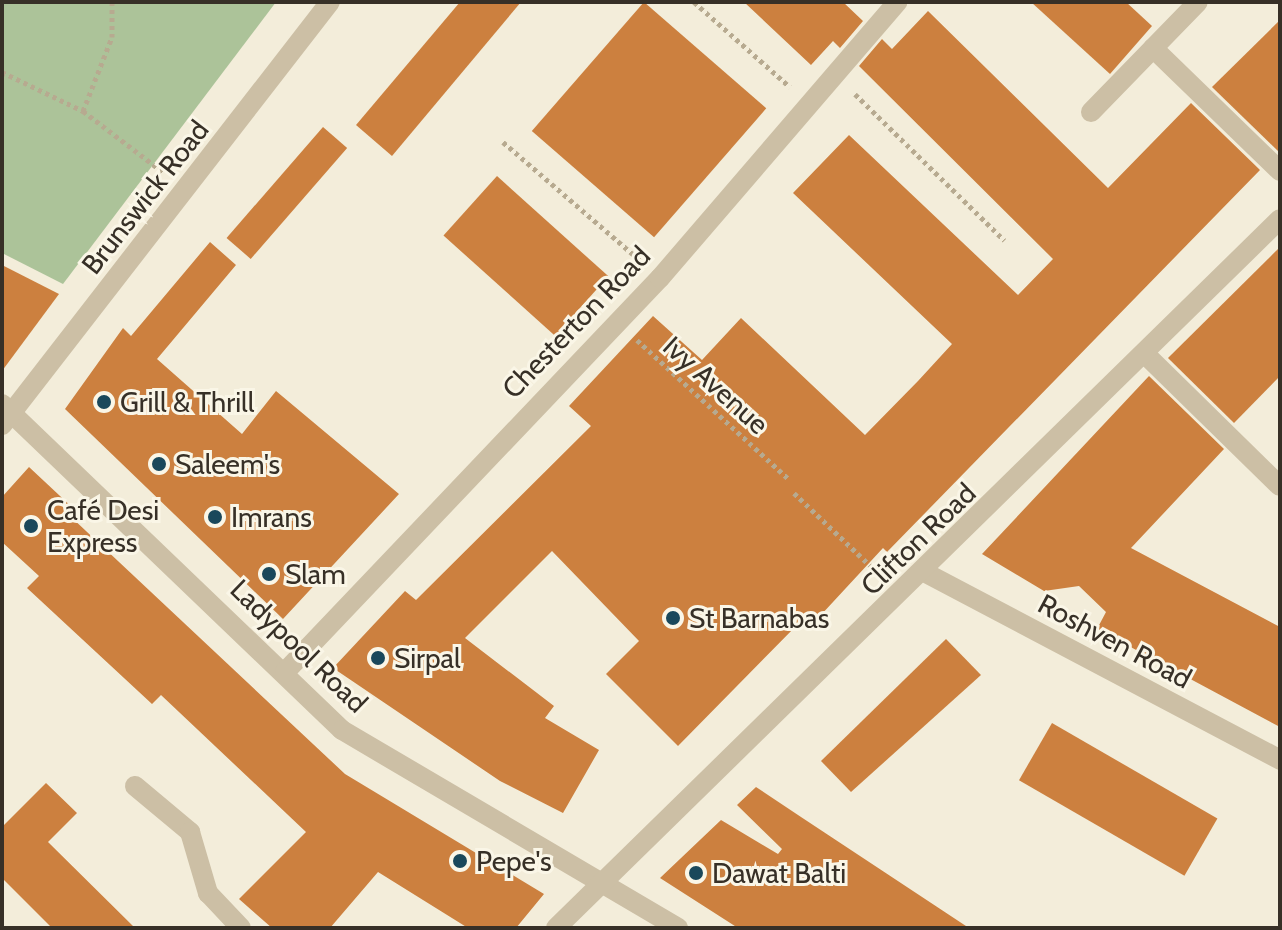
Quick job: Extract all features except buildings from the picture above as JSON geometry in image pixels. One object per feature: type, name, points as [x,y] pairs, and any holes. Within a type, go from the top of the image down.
[{"type":"street","name":"Brunswick Road","points":[[6,413],[186,189],[330,2]]},
{"type":"street","name":"Chesterton Road","points":[[285,672],[615,320],[660,278],[897,2]]},
{"type":"street","points":[[1091,112],[1198,2]]},
{"type":"street","points":[[1153,48],[1280,171]]},
{"type":"street","name":"Clifton Road","points":[[556,928],[601,880],[901,595],[1280,219]]},
{"type":"street","points":[[1146,355],[1280,486]]},
{"type":"street","name":"Ladypool Road","points":[[6,413],[285,672],[342,730],[678,928]]},
{"type":"street","name":"Roshven Road","points":[[924,572],[1280,760]]},
{"type":"street","points":[[135,786],[190,832],[208,893],[241,928]]},
{"type":"path","points":[[83,111],[112,37],[112,2]]},
{"type":"path","points":[[694,2],[808,103]]},
{"type":"path","points":[[2,72],[83,111],[186,189]]},
{"type":"path","points":[[835,74],[1004,240]]},
{"type":"path","points":[[503,142],[660,278]]},
{"type":"path","name":"Ivy Avenue","points":[[615,320],[790,480]]},
{"type":"path","points":[[794,493],[901,595]]},
{"type":"green space","points":[[2,2],[276,2],[63,284],[2,253]]},
{"type":"place","name":"Grill & Thrill","points":[[104,402]]},
{"type":"place","name":"Saleem's","points":[[159,464]]},
{"type":"place","name":"Imrans","points":[[215,517]]},
{"type":"place","name":"Café Desi Express","points":[[31,526]]},
{"type":"place","name":"Slam","points":[[269,574]]},
{"type":"place","name":"St Barnabas","points":[[673,618]]},
{"type":"place","name":"Sirpal","points":[[378,658]]},
{"type":"place","name":"Pepe's","points":[[460,861]]},
{"type":"place","name":"Dawat Balti","points":[[696,873]]}]
